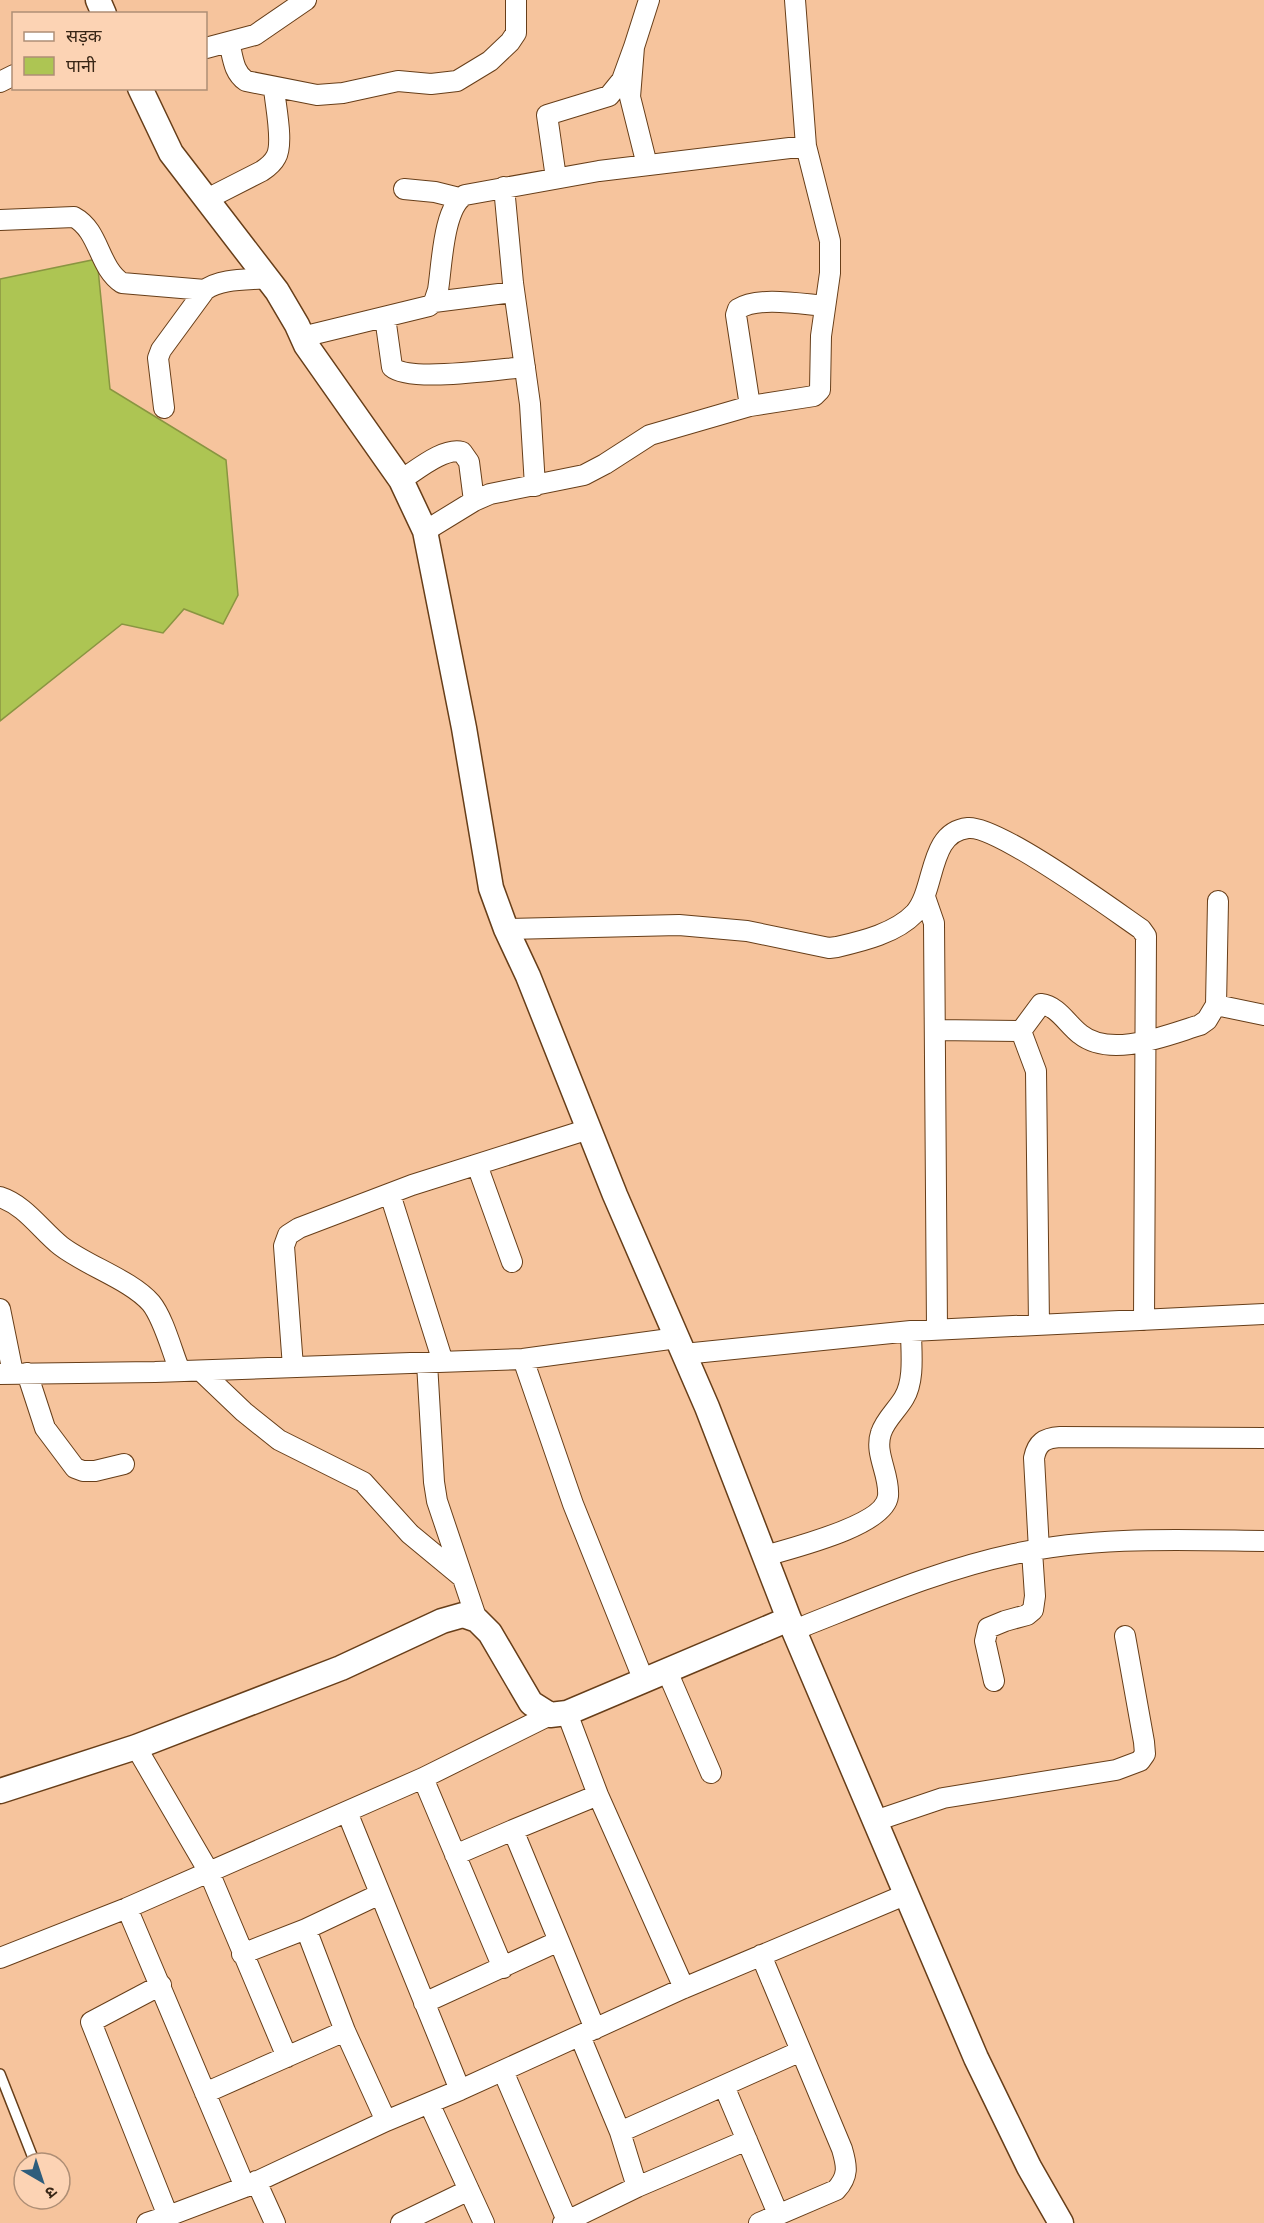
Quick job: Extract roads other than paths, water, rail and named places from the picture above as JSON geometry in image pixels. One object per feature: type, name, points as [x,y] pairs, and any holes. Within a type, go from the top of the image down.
[{"type":"street","points":[[207,48],[255,35],[306,0]]},
{"type":"street","points":[[229,42],[235,68],[239,76],[246,81],[301,93],[330,95],[398,81],[431,84],[457,81],[490,61],[510,42],[516,33],[516,0]]},
{"type":"street","points":[[556,178],[547,115],[609,96],[622,80],[649,0]]},
{"type":"street","points":[[425,531],[474,501],[490,494],[584,475],[650,435],[750,406],[814,396],[820,390],[821,336],[830,273],[830,241],[806,146],[795,0]]},
{"type":"street","points":[[634,46],[630,97],[647,165]]},
{"type":"street","points":[[207,199],[262,171],[278,155],[274,88]]},
{"type":"street","points":[[141,90],[171,153],[268,278],[302,337],[401,480],[425,531],[464,728],[491,888],[506,929],[528,976],[792,1624],[875,1821],[981,2068],[1029,2167],[1061,2223]]},
{"type":"street","points":[[434,302],[438,290],[449,217],[459,198],[465,195],[556,178],[806,146]]},
{"type":"street","points":[[504,187],[514,292],[530,404],[536,486]]},
{"type":"street","points":[[404,189],[435,192],[459,198]]},
{"type":"street","points":[[0,220],[74,217],[82,221],[91,234],[107,268],[114,278],[122,283],[205,290]]},
{"type":"street","points":[[164,408],[158,358],[160,350],[205,290],[221,283],[268,278]]},
{"type":"street","points":[[302,337],[429,306],[434,302],[514,292]]},
{"type":"street","points":[[750,406],[736,315],[738,309],[745,304],[767,302],[825,306]]},
{"type":"street","points":[[385,317],[392,367],[398,372],[438,374],[525,367]]},
{"type":"street","points":[[401,480],[446,452],[455,450],[462,452],[469,462],[474,501]]},
{"type":"street","points":[[506,929],[679,926],[747,931],[829,948],[854,944],[888,932],[904,923],[917,911],[925,897],[938,851],[944,842],[956,832],[968,828],[998,836],[1094,897],[1141,929],[1146,936],[1144,1320]]},
{"type":"street","points":[[925,897],[934,923],[937,1329]]},
{"type":"street","points":[[1021,1031],[1041,1004],[1049,1005],[1090,1041],[1120,1045],[1145,1042],[1200,1025],[1207,1020],[1216,1005],[1218,901]]},
{"type":"street","points":[[1216,1005],[1264,1015]]},
{"type":"street","points":[[935,1030],[1021,1031]]},
{"type":"street","points":[[1021,1031],[1036,1071],[1039,1324]]},
{"type":"street","points":[[293,1367],[284,1246],[288,1235],[298,1228],[390,1194],[589,1129]]},
{"type":"street","points":[[477,1164],[512,1262]]},
{"type":"street","points":[[390,1194],[435,1362],[434,1482],[437,1501],[477,1620]]},
{"type":"street","points":[[0,1197],[14,1203],[66,1249],[136,1290],[151,1303],[158,1313],[180,1371]]},
{"type":"street","points":[[0,1309],[13,1373],[45,1428],[75,1468],[95,1471],[124,1464]]},
{"type":"street","points":[[13,1373],[201,1371],[523,1359],[937,1329],[1264,1314]]},
{"type":"street","points":[[765,1556],[855,1527],[881,1510],[888,1498],[888,1488],[879,1441],[881,1431],[905,1396],[909,1384],[910,1331]]},
{"type":"street","points":[[523,1359],[573,1504],[644,1681]]},
{"type":"street","points":[[201,1371],[250,1418],[279,1440],[363,1482],[410,1534],[462,1577]]},
{"type":"street","points":[[994,1681],[985,1635],[988,1628],[994,1624],[1027,1615],[1034,1610],[1036,1550],[1034,1458],[1036,1448],[1047,1439],[1060,1437],[1264,1438]]},
{"type":"street","points":[[0,1958],[127,1908],[347,1812],[559,1714],[792,1624],[900,1588],[1015,1553],[1036,1550],[1086,1544],[1173,1540],[1264,1541]]},
{"type":"street","points":[[0,1791],[136,1747],[341,1668],[442,1621],[463,1615],[477,1620],[490,1633],[531,1703],[559,1714],[684,1988]]},
{"type":"street","points":[[875,1821],[943,1798],[1116,1770],[1140,1761],[1145,1754],[1144,1742],[1125,1636]]},
{"type":"street","points":[[667,1671],[711,1773]]},
{"type":"street","points":[[136,1747],[209,1872],[287,2057]]},
{"type":"street","points":[[423,1778],[503,1968]]},
{"type":"street","points":[[455,1855],[597,1795]]},
{"type":"street","points":[[347,1812],[460,2090]]},
{"type":"street","points":[[513,1830],[559,1941],[638,2187]]},
{"type":"street","points":[[242,1954],[306,1929],[380,1894]]},
{"type":"street","points":[[147,2223],[250,2184],[684,1988],[907,1894]]},
{"type":"street","points":[[127,1908],[205,2093],[250,2184],[275,2223]]},
{"type":"street","points":[[306,1929],[345,2031],[386,2121]]},
{"type":"street","points":[[424,2003],[559,1941]]},
{"type":"street","points":[[759,2223],[836,2190],[845,2181],[848,2167],[761,1955]]},
{"type":"street","points":[[161,1985],[91,2022],[168,2216]]},
{"type":"street","points":[[205,2093],[345,2031]]},
{"type":"street","points":[[620,2132],[801,2051]]},
{"type":"street","points":[[503,2071],[566,2222],[638,2187],[747,2140]]},
{"type":"street","points":[[724,2086],[778,2214]]},
{"type":"street","points":[[429,2103],[484,2223]]},
{"type":"street","points":[[400,2223],[469,2190]]},
{"type":"lane","points":[[0,2074],[30,2151]]},
{"type":"water","points":[[97,259],[110,389],[226,460],[238,595],[223,624],[184,609],[163,633],[122,624],[0,721],[0,279]]}]
